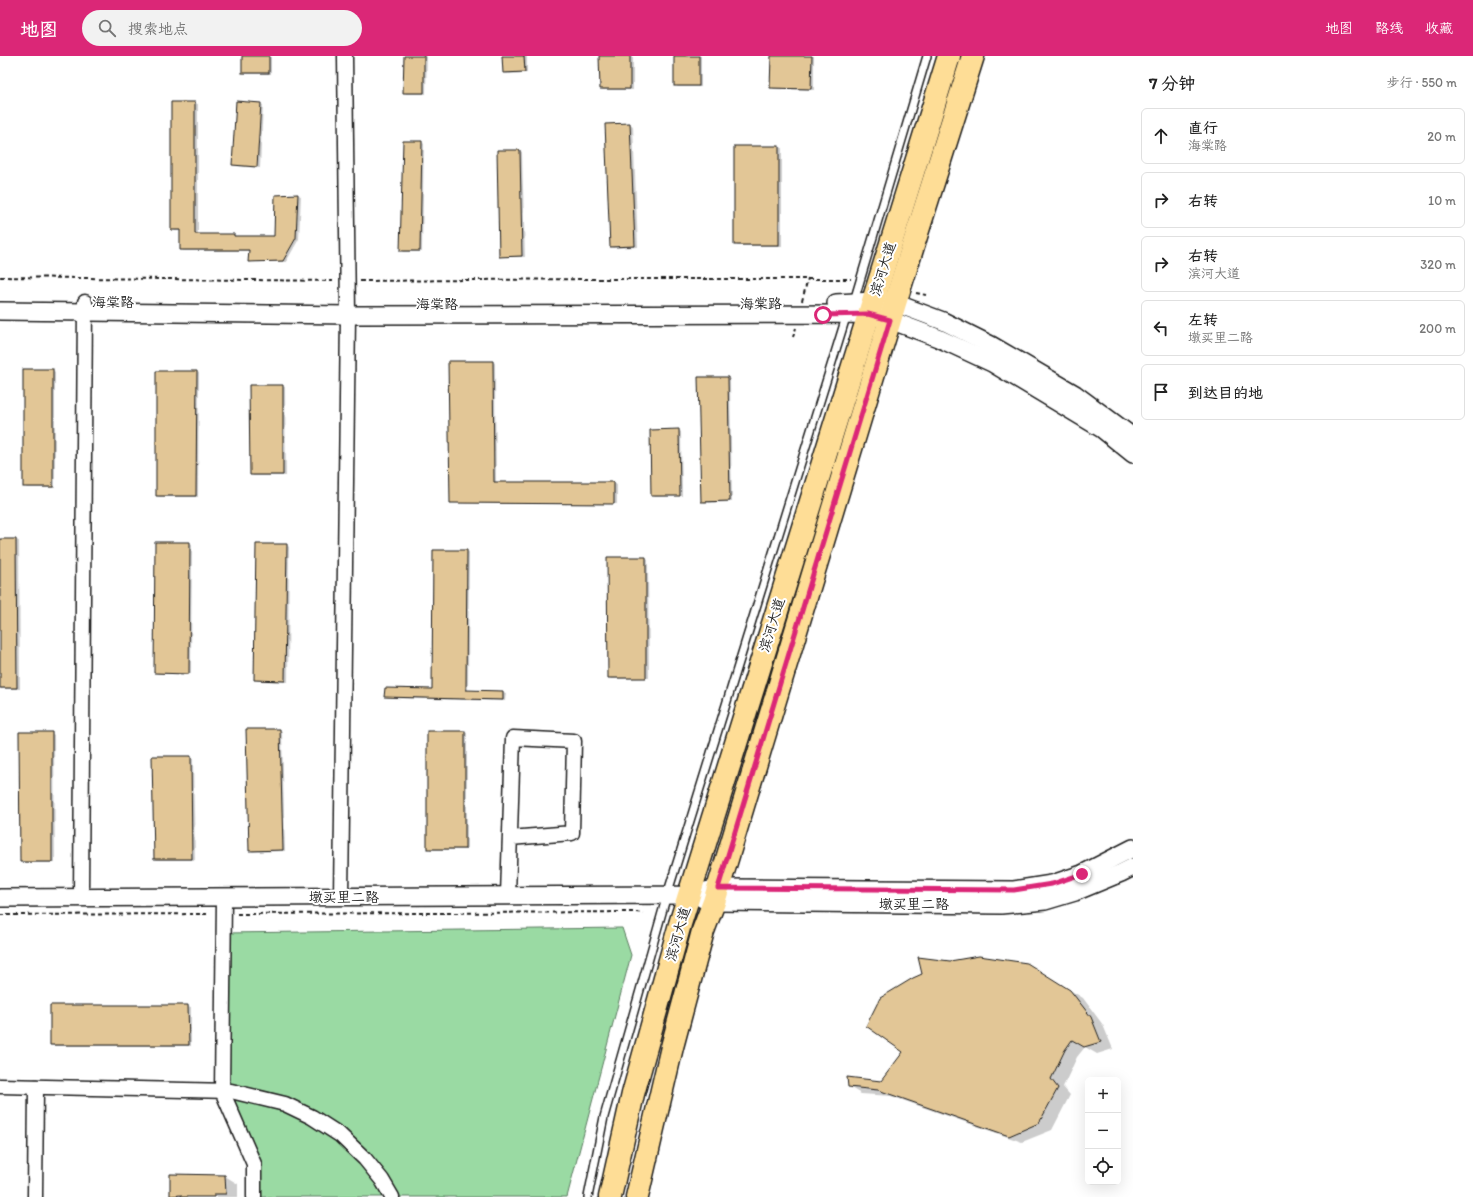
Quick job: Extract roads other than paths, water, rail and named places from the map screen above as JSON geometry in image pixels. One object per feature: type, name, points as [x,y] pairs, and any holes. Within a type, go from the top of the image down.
[{"type":"main road","name":"滨河大道","points":[[610,1197],[633,1094],[689,895],[860,308],[949,56]]},
{"type":"main road","name":"滨河大道","points":[[637,1197],[672,1047],[703,931],[716,895],[895,304],[973,56]]},
{"type":"street","points":[[341,897],[348,309],[345,56]]},
{"type":"street","name":"海棠路","points":[[0,301],[85,307]]},
{"type":"street","points":[[895,304],[943,321],[991,345],[1075,394],[1133,437]]},
{"type":"street","points":[[895,304],[938,338],[992,363],[1102,429],[1133,454]]},
{"type":"street","name":"海棠路","points":[[0,311],[85,307],[348,309],[749,305],[860,308],[895,304]]},
{"type":"street","points":[[81,897],[85,307]]},
{"type":"street","points":[[508,896],[513,738],[574,741],[572,833],[510,838]]},
{"type":"street","name":"墩买里二路","points":[[0,898],[81,897],[224,906],[341,897],[716,895],[1014,890],[1052,884],[1082,874],[1133,848]]},
{"type":"street","name":"墩买里二路","points":[[716,895],[1001,905],[1024,904],[1045,901],[1075,892],[1133,867]]},
{"type":"street","points":[[224,906],[222,1091],[254,1164],[254,1197]]},
{"type":"street","points":[[0,1086],[231,1091],[285,1104],[312,1117],[340,1135],[365,1159],[382,1180],[392,1197]]},
{"type":"street","points":[[35,1197],[36,1086]]},
{"type":"lane","points":[[588,1197],[604,1117],[667,895],[860,308],[861,279],[927,56]]}]
